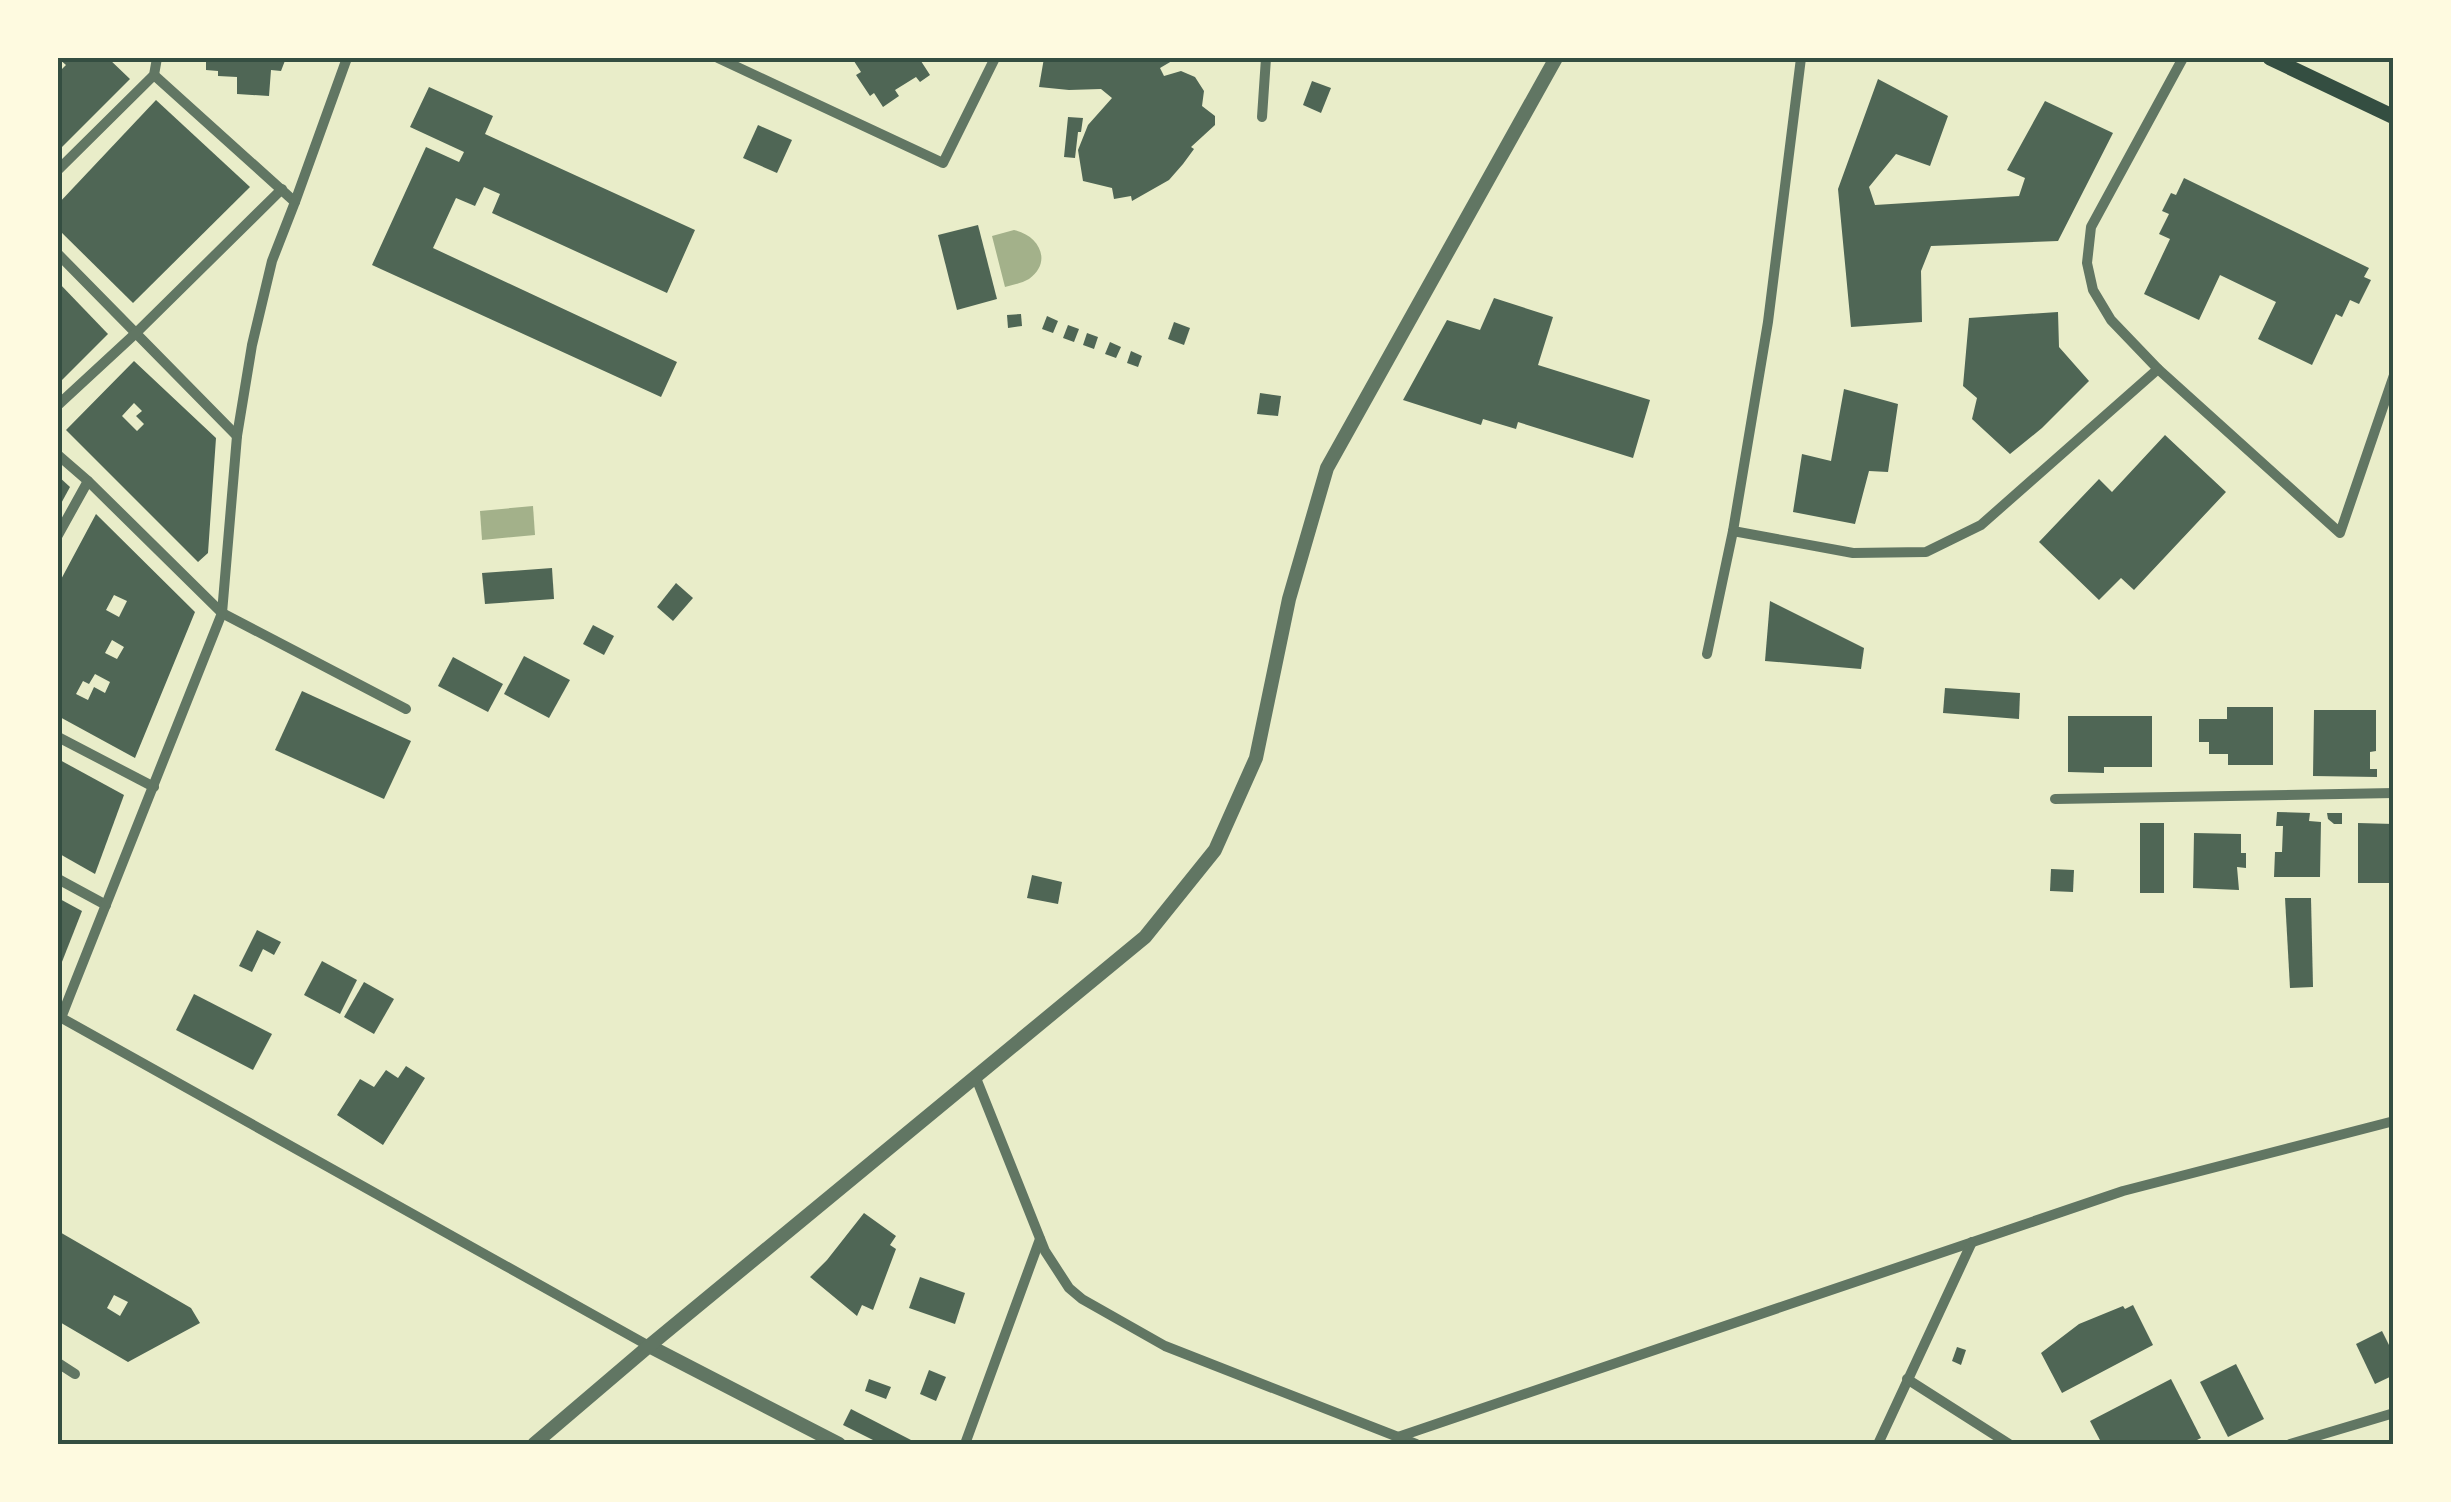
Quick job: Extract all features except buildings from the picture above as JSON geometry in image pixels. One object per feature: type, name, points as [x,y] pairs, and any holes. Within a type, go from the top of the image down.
[{"type":"main road","points":[[2270,58],[2394,117]]},
{"type":"street","points":[[58,170],[154,75],[157,58]]},
{"type":"street","points":[[347,58],[272,261],[252,346],[237,436],[222,613],[59,1018],[649,1346],[839,1444]]},
{"type":"street","points":[[718,58],[943,163],[995,58]]},
{"type":"street","points":[[1262,117],[1266,58]]},
{"type":"street","points":[[534,1444],[1145,937],[1215,850],[1256,758],[1288,599],[1327,468],[1556,58]]},
{"type":"street","points":[[1707,654],[1733,531],[1778,252],[1800,58]]},
{"type":"street","points":[[2182,58],[2091,227],[2086,264],[2093,290],[2110,320],[2158,369],[2340,533],[2394,375]]},
{"type":"street","points":[[154,75],[296,202]]},
{"type":"street","points":[[58,405],[282,189]]},
{"type":"street","points":[[58,254],[237,436]]},
{"type":"street","points":[[1733,531],[1854,553],[1926,552],[1981,524],[2158,369]]},
{"type":"street","points":[[58,456],[222,613],[406,708]]},
{"type":"street","points":[[58,535],[88,481]]},
{"type":"street","points":[[58,736],[154,787]]},
{"type":"street","points":[[2055,799],[2394,792]]},
{"type":"street","points":[[58,879],[106,905]]},
{"type":"street","points":[[976,1078],[1040,1239],[1058,1273],[1082,1300],[1165,1346],[1416,1444]]},
{"type":"street","points":[[1398,1438],[2123,1191],[2394,1120]]},
{"type":"street","points":[[965,1444],[1040,1239]]},
{"type":"street","points":[[1878,1444],[1972,1242]]},
{"type":"street","points":[[58,1363],[76,1374]]},
{"type":"street","points":[[1906,1379],[2009,1444]]},
{"type":"street","points":[[2290,1444],[2394,1413]]},
{"type":"shaded area","points":[[1014,230],[1036,243],[1040,265],[1029,279],[1005,287],[992,236]]},
{"type":"shaded area","points":[[533,506],[535,535],[482,540],[480,511]]}]
